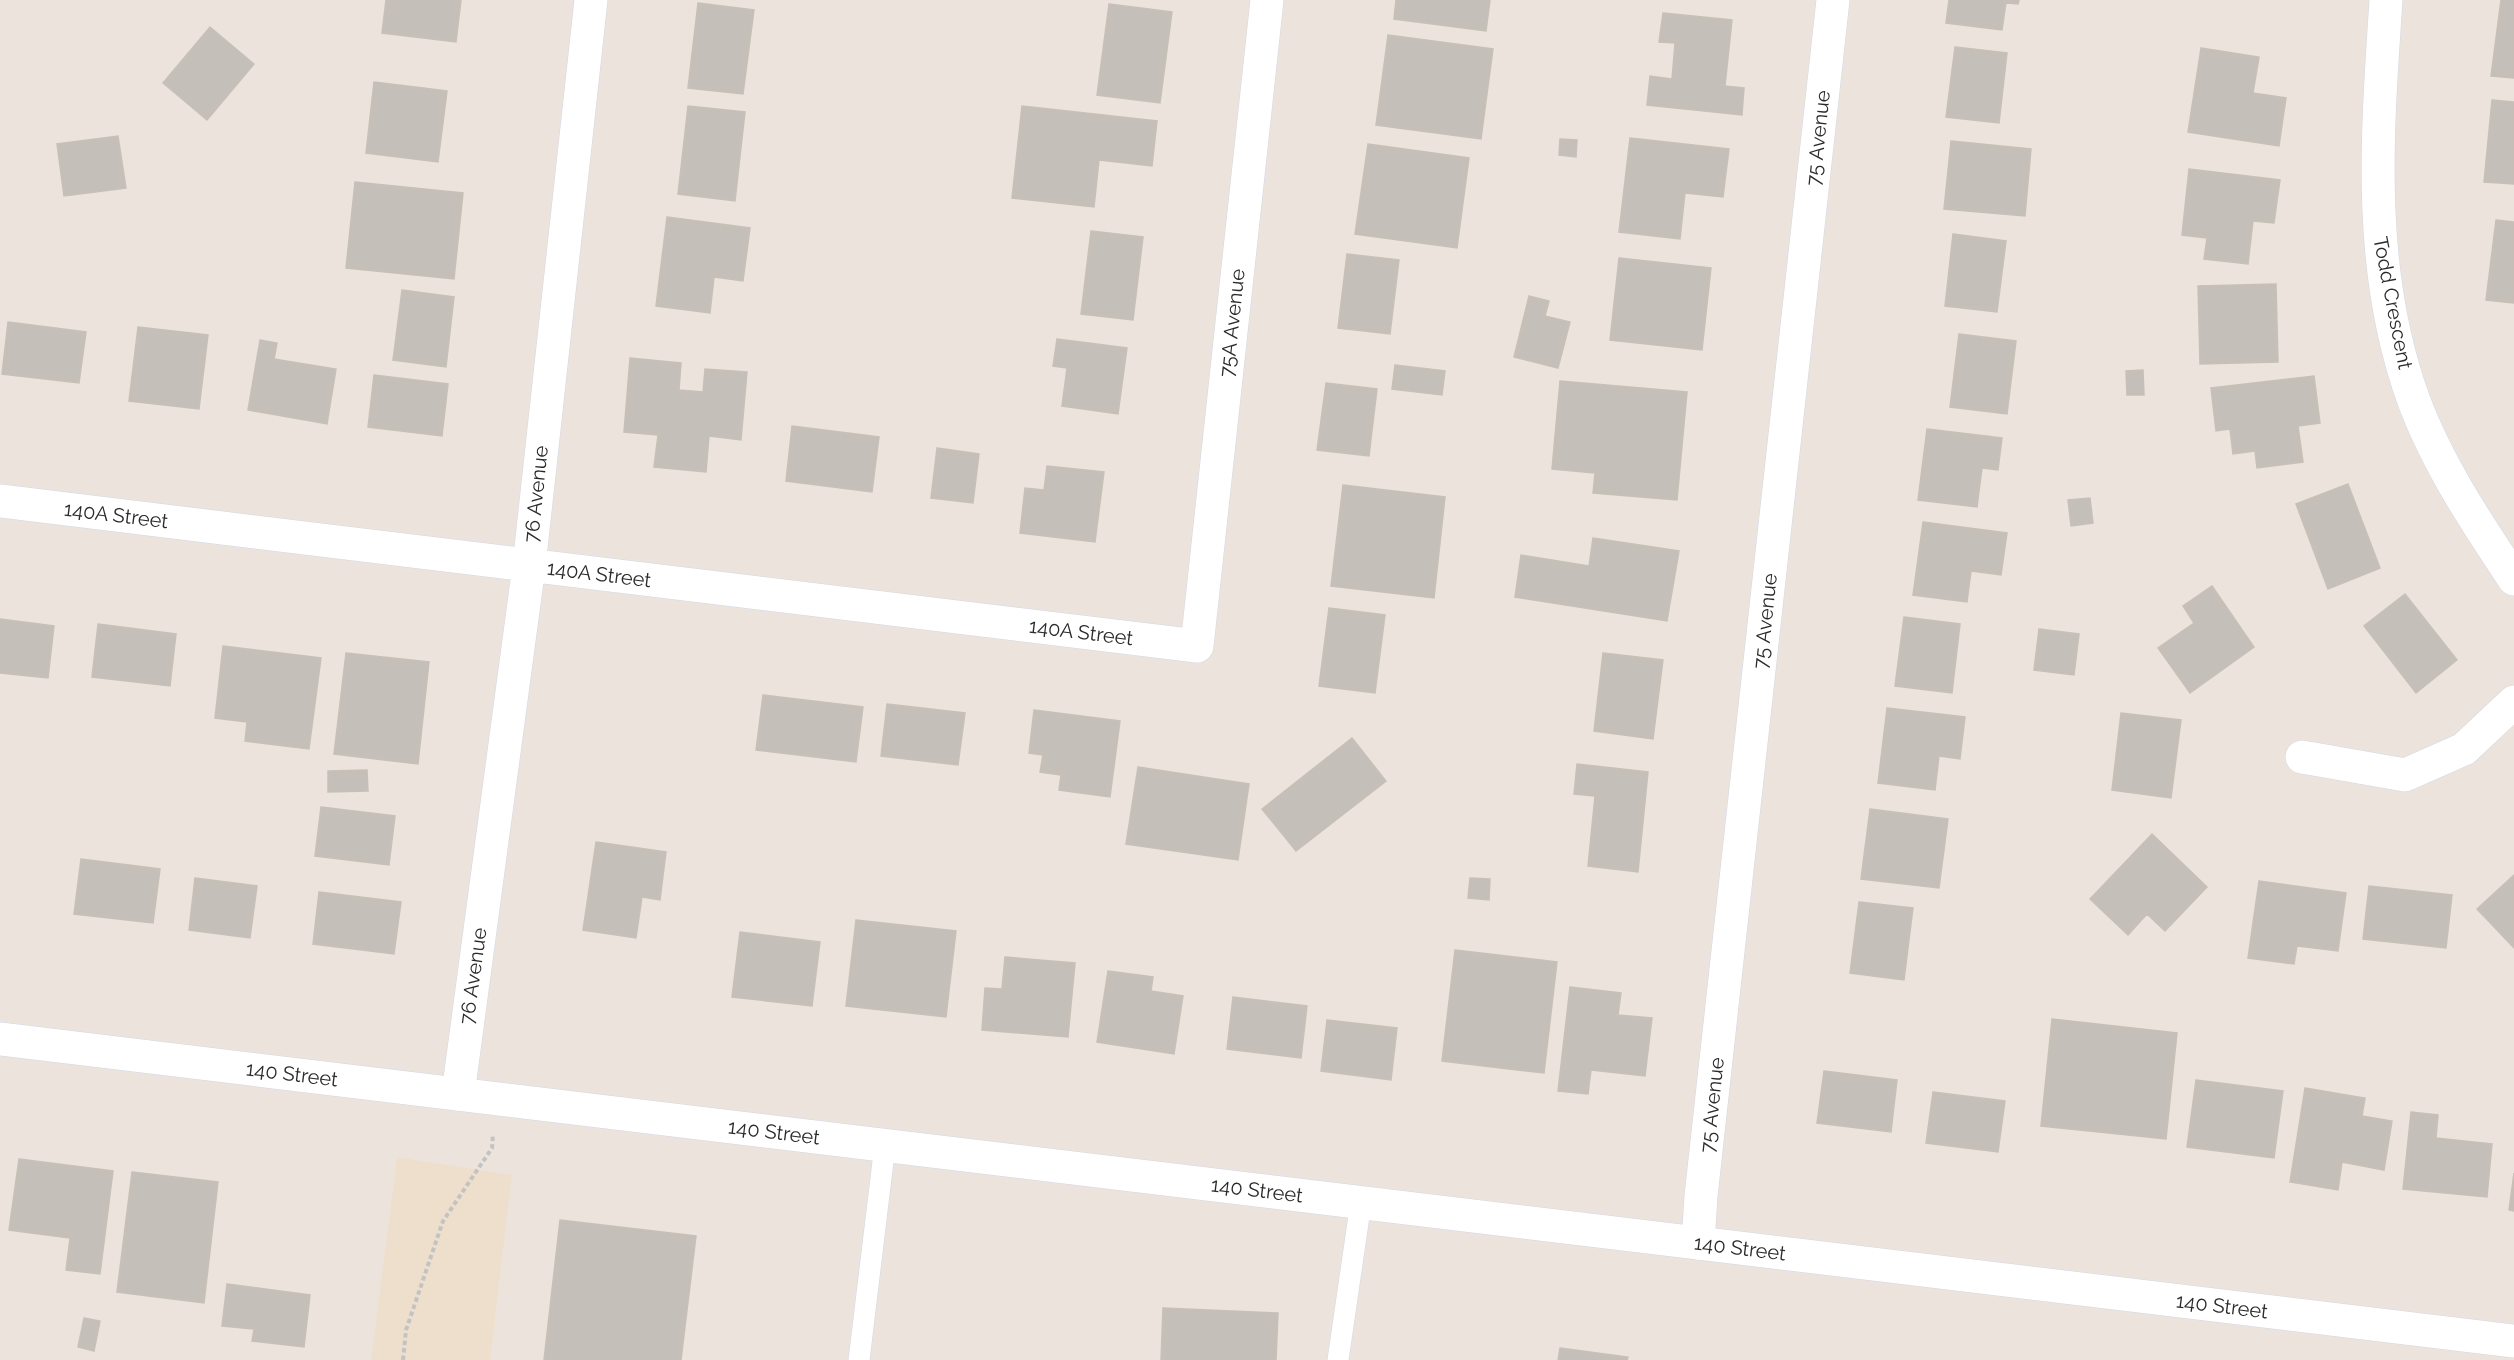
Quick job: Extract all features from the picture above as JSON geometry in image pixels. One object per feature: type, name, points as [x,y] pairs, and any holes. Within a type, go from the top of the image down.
[{"type":"street","name":"76 Avenue","points":[[458,1094],[529,566],[591,0]]},
{"type":"street","name":"75A Avenue","points":[[1197,646],[1267,0]]},
{"type":"street","name":"75 Avenue","points":[[1698,1243],[1701,1196],[1833,0]]},
{"type":"street","name":"Todd Crescent","points":[[2386,0],[2377,168],[2379,233],[2387,291],[2399,348],[2414,401],[2438,453],[2464,505],[2514,579]]},
{"type":"street","name":"140A Street","points":[[0,501],[1197,646]]},
{"type":"street","points":[[2301,757],[2405,775],[2464,749],[2514,702]]},
{"type":"street","name":"140 Street","points":[[0,1039],[2514,1341]]},
{"type":"lane","points":[[859,1360],[885,1145]]},
{"type":"lane","points":[[1338,1360],[1361,1202]]},
{"type":"path","points":[[403,1360],[406,1330],[443,1221],[492,1148],[494,1128]]},
{"type":"shaded area","points":[[397,1157],[512,1175],[490,1360],[371,1360]]},
{"type":"building","points":[[386,0],[461,0],[456,42],[382,33]]},
{"type":"building","points":[[1396,0],[1490,0],[1486,31],[1394,19]]},
{"type":"building","points":[[1949,0],[2019,0],[2018,4],[2006,3],[2002,30],[1946,23]]},
{"type":"building","points":[[2501,0],[2514,0],[2514,78],[2491,76]]},
{"type":"building","points":[[698,3],[754,10],[743,94],[688,88]]},
{"type":"building","points":[[1109,4],[1172,12],[1160,103],[1097,95]]},
{"type":"building","points":[[1663,13],[1732,20],[1725,86],[1744,88],[1742,115],[1647,105],[1650,76],[1672,79],[1675,43],[1659,42]]},
{"type":"building","points":[[210,27],[254,64],[207,120],[163,83]]},
{"type":"building","points":[[1388,35],[1493,49],[1481,139],[1376,125]]},
{"type":"building","points":[[1955,47],[2007,53],[1999,123],[1946,117]]},
{"type":"building","points":[[2201,48],[2259,57],[2253,93],[2286,98],[2279,146],[2188,132]]},
{"type":"building","points":[[374,82],[447,91],[438,162],[366,153]]},
{"type":"building","points":[[2492,100],[2514,102],[2514,184],[2484,182]]},
{"type":"building","points":[[688,106],[745,112],[735,201],[678,194]]},
{"type":"building","points":[[1022,106],[1157,121],[1152,166],[1099,160],[1094,207],[1012,198]]},
{"type":"building","points":[[118,136],[126,188],[64,196],[57,144]]},
{"type":"building","points":[[1630,138],[1729,149],[1723,197],[1685,193],[1680,239],[1619,232]]},
{"type":"building","points":[[1560,139],[1577,140],[1576,157],[1559,155]]},
{"type":"building","points":[[1951,141],[2031,149],[2025,216],[1944,209]]},
{"type":"building","points":[[1368,144],[1469,158],[1457,248],[1355,234]]},
{"type":"building","points":[[2189,169],[2280,180],[2274,223],[2253,221],[2248,264],[2204,259],[2207,238],[2182,235]]},
{"type":"building","points":[[355,182],[463,193],[454,279],[346,268]]},
{"type":"building","points":[[667,217],[750,228],[743,281],[714,277],[710,313],[656,306]]},
{"type":"building","points":[[2496,220],[2514,222],[2514,303],[2486,300]]},
{"type":"building","points":[[1091,231],[1143,237],[1133,320],[1081,314]]},
{"type":"building","points":[[1953,234],[2006,241],[1997,312],[1945,306]]},
{"type":"building","points":[[1347,254],[1399,260],[1390,334],[1338,328]]},
{"type":"building","points":[[1619,258],[1711,268],[1702,350],[1610,340]]},
{"type":"building","points":[[2276,284],[2278,362],[2200,364],[2198,286]]},
{"type":"building","points":[[402,290],[454,297],[446,367],[393,360]]},
{"type":"building","points":[[1529,296],[1549,301],[1545,316],[1570,322],[1558,368],[1514,357]]},
{"type":"building","points":[[8,322],[86,332],[79,383],[2,374]]},
{"type":"building","points":[[138,327],[208,335],[199,409],[129,401]]},
{"type":"building","points":[[1959,334],[2016,341],[2007,414],[1950,407]]},
{"type":"building","points":[[1057,339],[1127,348],[1118,414],[1062,406],[1067,368],[1053,366]]},
{"type":"building","points":[[260,340],[277,343],[274,359],[336,369],[327,424],[248,410]]},
{"type":"building","points":[[630,358],[681,363],[679,390],[703,392],[705,369],[747,372],[741,440],[709,436],[706,472],[654,467],[658,435],[624,432]]},
{"type":"building","points":[[1395,365],[1445,371],[1442,395],[1392,389]]},
{"type":"building","points":[[2143,370],[2144,395],[2127,395],[2126,371]]},
{"type":"building","points":[[374,375],[448,384],[442,436],[368,427]]},
{"type":"building","points":[[2314,376],[2320,423],[2298,426],[2303,462],[2257,468],[2255,451],[2233,454],[2230,429],[2216,431],[2211,388]]},
{"type":"building","points":[[1560,381],[1687,392],[1677,500],[1593,493],[1595,473],[1552,469]]},
{"type":"building","points":[[1326,383],[1377,389],[1369,456],[1317,450]]},
{"type":"building","points":[[792,426],[879,437],[872,492],[786,481]]},
{"type":"building","points":[[1927,429],[2002,438],[1998,470],[1982,468],[1977,507],[1918,500]]},
{"type":"building","points":[[937,448],[979,454],[973,503],[931,498]]},
{"type":"building","points":[[1047,466],[1104,472],[1095,542],[1020,533],[1025,488],[1044,490]]},
{"type":"building","points":[[2348,484],[2380,568],[2328,589],[2296,504]]},
{"type":"building","points":[[1343,485],[1445,497],[1434,598],[1331,586]]},
{"type":"building","points":[[2090,498],[2093,523],[2071,526],[2068,500]]},
{"type":"building","points":[[1923,522],[2007,533],[2001,575],[1971,571],[1967,602],[1913,595]]},
{"type":"building","points":[[1593,538],[1679,551],[1667,621],[1515,597],[1521,555],[1589,566]]},
{"type":"building","points":[[2212,586],[2254,647],[2190,693],[2158,648],[2194,623],[2183,606]]},
{"type":"building","points":[[2405,594],[2457,660],[2416,693],[2364,626]]},
{"type":"building","points":[[1329,608],[1385,615],[1375,693],[1319,686]]},
{"type":"building","points":[[1904,617],[1960,624],[1952,693],[1895,686]]},
{"type":"building","points":[[0,619],[54,626],[48,678],[0,673]]},
{"type":"building","points":[[98,624],[176,634],[170,686],[92,677]]},
{"type":"building","points":[[2039,629],[2079,634],[2074,675],[2034,670]]},
{"type":"building","points":[[223,646],[321,658],[309,749],[245,741],[247,722],[215,718]]},
{"type":"building","points":[[346,653],[429,662],[418,764],[334,754]]},
{"type":"building","points":[[1603,653],[1663,660],[1653,739],[1594,731]]},
{"type":"building","points":[[763,695],[863,707],[856,762],[756,750]]},
{"type":"building","points":[[887,704],[965,713],[958,765],[881,756]]},
{"type":"building","points":[[1887,708],[1965,717],[1960,759],[1939,756],[1935,790],[1878,783]]},
{"type":"building","points":[[1034,710],[1120,721],[1110,797],[1059,790],[1061,775],[1040,772],[1043,755],[1029,753]]},
{"type":"building","points":[[2121,713],[2181,720],[2171,798],[2112,790]]},
{"type":"building","points":[[1352,738],[1386,781],[1296,851],[1262,809]]},
{"type":"building","points":[[1577,764],[1648,772],[1638,872],[1588,866],[1595,796],[1574,794]]},
{"type":"building","points":[[1138,767],[1249,784],[1238,860],[1126,844]]},
{"type":"building","points":[[367,770],[368,791],[328,792],[328,771]]},
{"type":"building","points":[[321,807],[395,816],[389,865],[315,856]]},
{"type":"building","points":[[1870,809],[1948,819],[1939,888],[1861,879]]},
{"type":"building","points":[[2152,834],[2207,887],[2165,931],[2147,914],[2128,935],[2090,899]]},
{"type":"building","points":[[596,842],[666,852],[660,900],[642,897],[636,938],[583,930]]},
{"type":"building","points":[[81,859],[160,869],[153,923],[74,914]]},
{"type":"building","points":[[2514,875],[2514,948],[2477,909]]},
{"type":"building","points":[[195,878],[257,886],[250,938],[189,930]]},
{"type":"building","points":[[1470,878],[1490,879],[1489,900],[1468,898]]},
{"type":"building","points":[[2259,881],[2346,893],[2338,951],[2297,946],[2294,964],[2248,958]]},
{"type":"building","points":[[2369,886],[2452,895],[2446,948],[2363,939]]},
{"type":"building","points":[[319,892],[401,902],[394,954],[313,944]]},
{"type":"building","points":[[1859,902],[1913,908],[1904,980],[1850,973]]},
{"type":"building","points":[[856,920],[956,931],[946,1017],[846,1006]]},
{"type":"building","points":[[740,932],[820,942],[812,1006],[732,997]]},
{"type":"building","points":[[1455,950],[1557,962],[1544,1073],[1442,1061]]},
{"type":"building","points":[[1005,957],[1075,963],[1068,1037],[982,1030],[985,988],[1002,989]]},
{"type":"building","points":[[1108,971],[1153,977],[1151,991],[1183,996],[1174,1054],[1097,1042]]},
{"type":"building","points":[[1570,987],[1621,993],[1618,1015],[1652,1018],[1645,1076],[1591,1070],[1588,1094],[1558,1091]]},
{"type":"building","points":[[1233,997],[1307,1006],[1301,1058],[1227,1049]]},
{"type":"building","points":[[2052,1019],[2177,1033],[2166,1139],[2041,1126]]},
{"type":"building","points":[[1327,1020],[1397,1028],[1391,1080],[1321,1071]]},
{"type":"building","points":[[1824,1071],[1897,1080],[1891,1132],[1817,1123]]},
{"type":"building","points":[[2196,1080],[2283,1091],[2274,1158],[2187,1147]]},
{"type":"building","points":[[2305,1088],[2365,1098],[2362,1116],[2392,1121],[2384,1170],[2342,1162],[2338,1190],[2290,1182]]},
{"type":"building","points":[[1933,1092],[2005,1101],[1998,1152],[1926,1143]]},
{"type":"building","points":[[2411,1112],[2438,1115],[2436,1138],[2492,1144],[2487,1197],[2403,1189]]},
{"type":"building","points":[[19,1159],[113,1171],[100,1274],[66,1270],[70,1238],[9,1230]]},
{"type":"building","points":[[132,1172],[218,1182],[204,1303],[117,1292]]},
{"type":"building","points":[[2514,1173],[2514,1211],[2509,1210]]},
{"type":"building","points":[[560,1220],[696,1236],[681,1360],[544,1360]]},
{"type":"building","points":[[227,1284],[310,1295],[304,1347],[252,1341],[254,1329],[222,1326]]},
{"type":"building","points":[[1163,1308],[1278,1313],[1276,1360],[1161,1360]]},
{"type":"building","points":[[84,1318],[100,1321],[94,1351],[78,1347]]},
{"type":"building","points":[[1560,1348],[1628,1357],[1627,1360],[1558,1360]]}]
